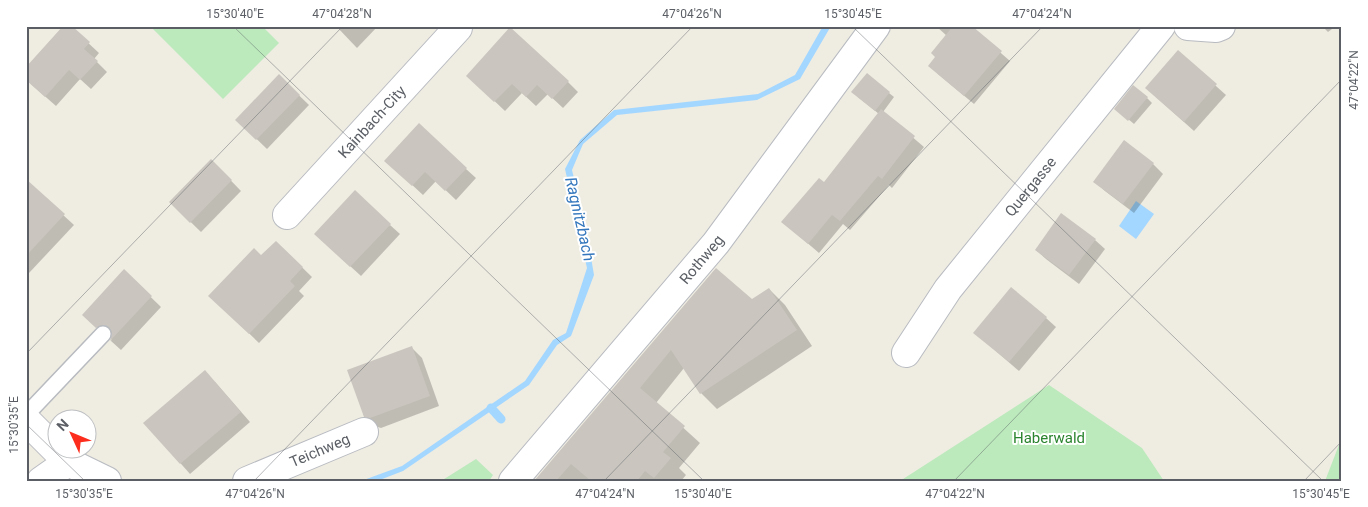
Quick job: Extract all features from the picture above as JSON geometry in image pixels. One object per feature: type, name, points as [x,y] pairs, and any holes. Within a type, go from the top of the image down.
[{"type":"street","name":"Rothweg","points":[[513,481],[716,243],[876,26]]},
{"type":"street","name":"Quergasse","points":[[906,353],[948,289],[1161,26]]},
{"type":"street","points":[[1188,26],[1216,28],[1221,26]]},
{"type":"street","name":"Kainbach-City","points":[[287,215],[458,27]]},
{"type":"street","points":[[26,420],[68,462],[107,481]]},
{"type":"street","name":"Teichweg","points":[[246,481],[364,432]]},
{"type":"street","points":[[41,481],[68,462]]},
{"type":"lane","points":[[26,415],[103,334]]},
{"type":"green space","points":[[150,26],[262,26],[279,43],[223,99]]},
{"type":"green space","name":"Haberwald","points":[[1049,385],[1142,448],[1164,481],[900,481]]},
{"type":"green space","points":[[1342,437],[1342,481],[1325,481]]},
{"type":"green space","points":[[476,459],[493,475],[489,481],[441,481]]},
{"type":"water","name":"Ragnitzbach","points":[[823,26],[831,26],[800,79],[757,100],[617,115],[583,144],[572,170],[586,228],[594,275],[571,336],[557,345],[529,385],[403,471],[377,481],[361,481],[402,466],[525,381],[553,340],[566,333],[587,268],[565,169],[580,140],[614,110],[758,94],[795,75]]},
{"type":"water","points":[[1136,201],[1154,214],[1136,239],[1119,226]]},
{"type":"building","points":[[63,26],[72,26],[90,42],[84,49],[98,61],[80,80],[69,70],[45,97],[26,80],[26,67]]},
{"type":"building","points":[[953,26],[972,26],[1002,51],[964,96],[928,66],[935,57],[931,53]]},
{"type":"building","points":[[510,27],[569,81],[552,99],[537,85],[526,97],[512,84],[494,102],[466,76]]},
{"type":"building","points":[[1178,50],[1217,84],[1184,122],[1145,88]]},
{"type":"building","points":[[867,73],[890,92],[875,111],[851,92]]},
{"type":"building","points":[[279,74],[300,95],[256,140],[235,120]]},
{"type":"building","points":[[1133,85],[1148,97],[1128,121],[1114,109]]},
{"type":"building","points":[[881,109],[915,136],[882,179],[878,176],[840,221],[832,215],[808,244],[781,222],[819,178],[824,182]]},
{"type":"building","points":[[419,123],[467,168],[445,191],[425,172],[412,186],[384,161]]},
{"type":"building","points":[[1124,140],[1154,163],[1123,204],[1093,182]]},
{"type":"building","points":[[211,159],[232,180],[190,223],[169,202]]},
{"type":"building","points":[[26,179],[65,214],[26,256]]},
{"type":"building","points":[[355,190],[391,224],[350,267],[314,234]]},
{"type":"building","points":[[1061,213],[1096,239],[1069,275],[1035,250]]},
{"type":"building","points":[[276,241],[303,267],[290,281],[295,286],[249,334],[208,296],[254,248],[261,255]]},
{"type":"building","points":[[716,268],[752,299],[769,288],[797,330],[700,394],[671,350],[640,388],[685,426],[663,452],[671,458],[654,478],[645,471],[637,481],[591,481],[571,464],[556,481],[534,481]]},
{"type":"building","points":[[124,269],[152,296],[110,341],[112,332],[109,327],[101,325],[96,328],[82,315]]},
{"type":"building","points":[[1011,287],[1047,317],[1009,362],[973,333]]},
{"type":"building","points":[[412,346],[430,396],[370,418],[364,417],[347,370]]},
{"type":"building","points":[[205,370],[241,412],[180,464],[143,423]]},
{"type":"waterway","points":[[491,408],[501,419]]}]
